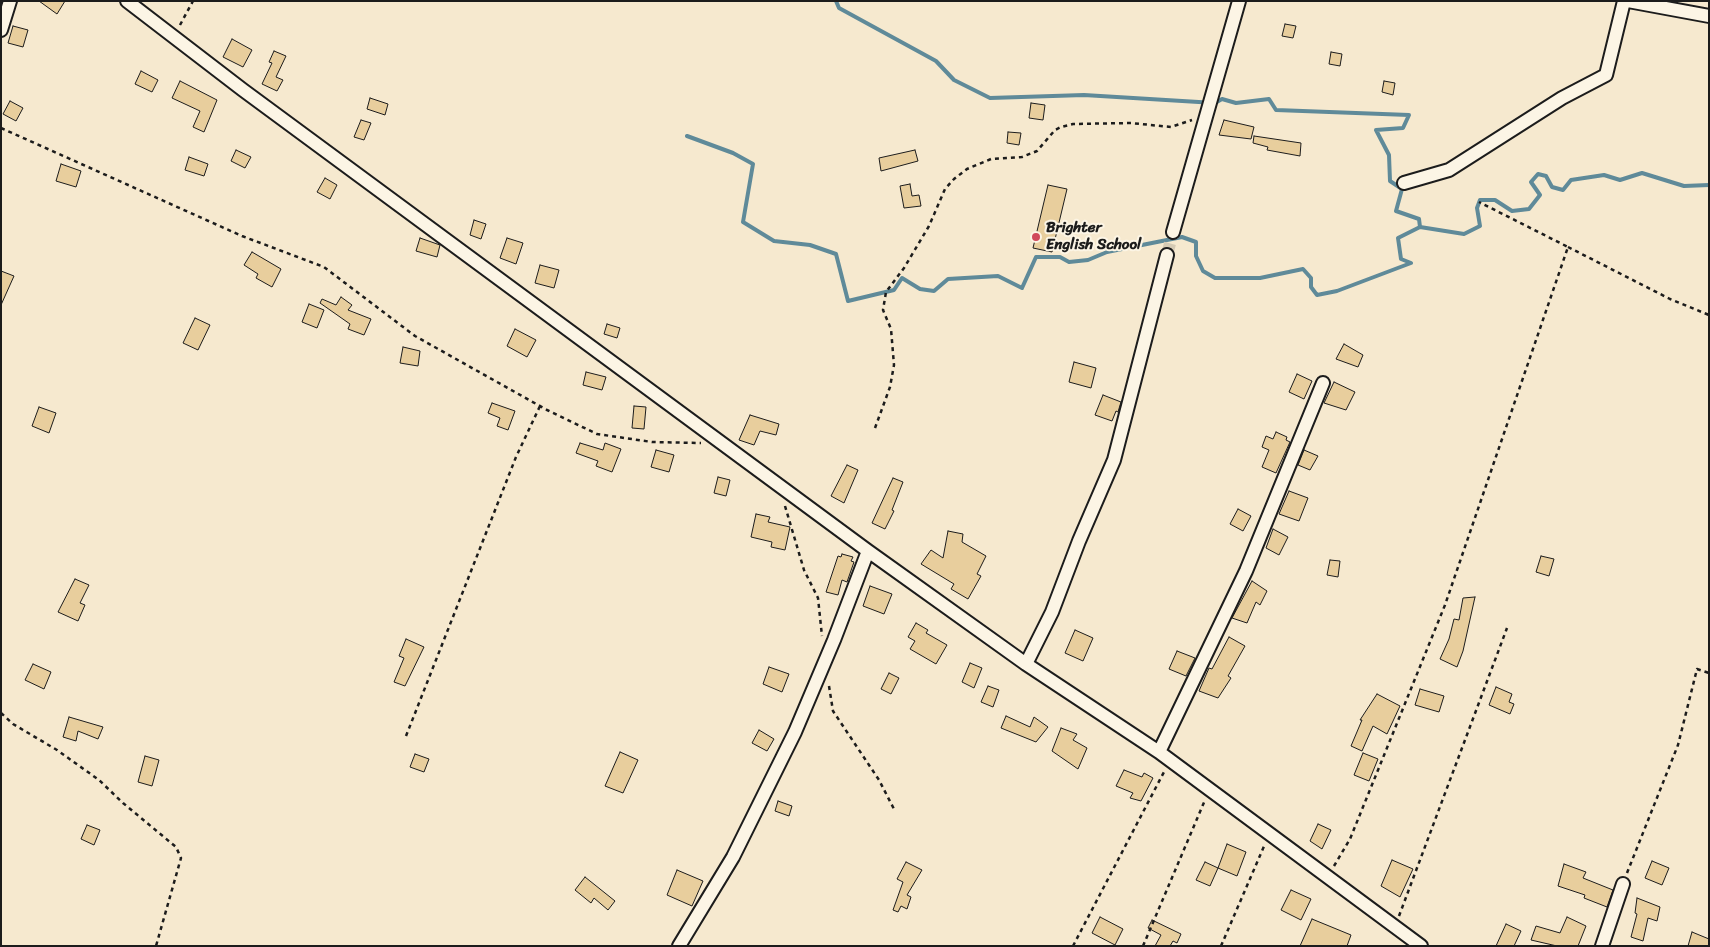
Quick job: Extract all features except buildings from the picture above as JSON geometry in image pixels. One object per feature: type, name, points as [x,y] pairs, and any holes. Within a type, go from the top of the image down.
[{"type":"street","points":[[1,30],[10,1]]},
{"type":"street","points":[[127,1],[868,551],[1026,664],[1165,756],[1421,946]]},
{"type":"street","points":[[1173,232],[1239,1]]},
{"type":"street","points":[[1404,183],[1448,170],[1562,98],[1606,75],[1624,1]]},
{"type":"street","points":[[1628,1],[1709,16]]},
{"type":"street","points":[[1026,664],[1052,612],[1114,460],[1168,255]]},
{"type":"street","points":[[1165,756],[1246,571],[1323,383]]},
{"type":"street","points":[[679,946],[733,857],[795,732],[834,640],[868,551]]},
{"type":"street","points":[[1602,946],[1623,884]]},
{"type":"path","points":[[171,35],[177,32],[193,1]]},
{"type":"path","points":[[876,428],[890,387],[894,365],[891,329],[882,310],[886,292],[904,268],[929,226],[945,189],[954,179],[967,169],[991,159],[1022,158],[1037,151],[1055,130],[1061,127],[1073,124],[1131,123],[1171,126],[1208,107]]},
{"type":"path","points":[[1,128],[233,232],[324,268],[415,336],[540,406],[597,434],[652,442],[722,443]]},
{"type":"path","points":[[1479,202],[1670,299],[1709,315]]},
{"type":"path","points":[[1328,876],[1350,839],[1445,605],[1568,247]]},
{"type":"path","points":[[406,736],[516,456],[540,406]]},
{"type":"path","points":[[1395,926],[1507,628]]},
{"type":"path","points":[[1623,884],[1678,745],[1697,670],[1709,673]]},
{"type":"path","points":[[1,714],[13,724],[57,750],[99,780],[123,804],[176,847],[181,858],[156,946]]},
{"type":"path","points":[[1073,946],[1165,756]]},
{"type":"path","points":[[1143,946],[1210,789]]},
{"type":"path","points":[[1220,946],[1270,834]]},
{"type":"waterway","points":[[836,1],[839,8],[936,61],[954,80],[990,98],[1084,95],[1215,103],[1222,99],[1236,103],[1269,99],[1276,110],[1409,115],[1403,128],[1376,130],[1389,155],[1390,181],[1402,189],[1396,211],[1419,219],[1420,227]]},
{"type":"waterway","points":[[687,136],[733,153],[753,164],[743,222],[774,241],[810,245],[836,254],[848,301],[894,290],[902,278],[920,289],[934,291],[948,279],[998,276],[1022,288],[1036,257],[1060,257],[1069,262],[1088,260],[1107,252],[1182,237],[1196,242],[1196,256],[1203,271],[1215,278],[1260,278],[1303,269],[1311,278],[1311,287],[1317,295],[1337,291],[1411,263],[1401,259],[1398,238],[1420,227],[1464,234],[1480,226],[1477,208],[1480,200],[1495,200],[1512,211],[1529,209],[1540,195],[1531,182],[1538,174],[1546,176],[1552,187],[1563,190],[1571,180],[1604,175],[1620,180],[1642,173],[1684,186],[1709,185]]},
{"type":"tunnel","points":[[1167,255],[1173,232]]},
{"type":"place","name":"Brighter English School","points":[[1036,237]]}]
